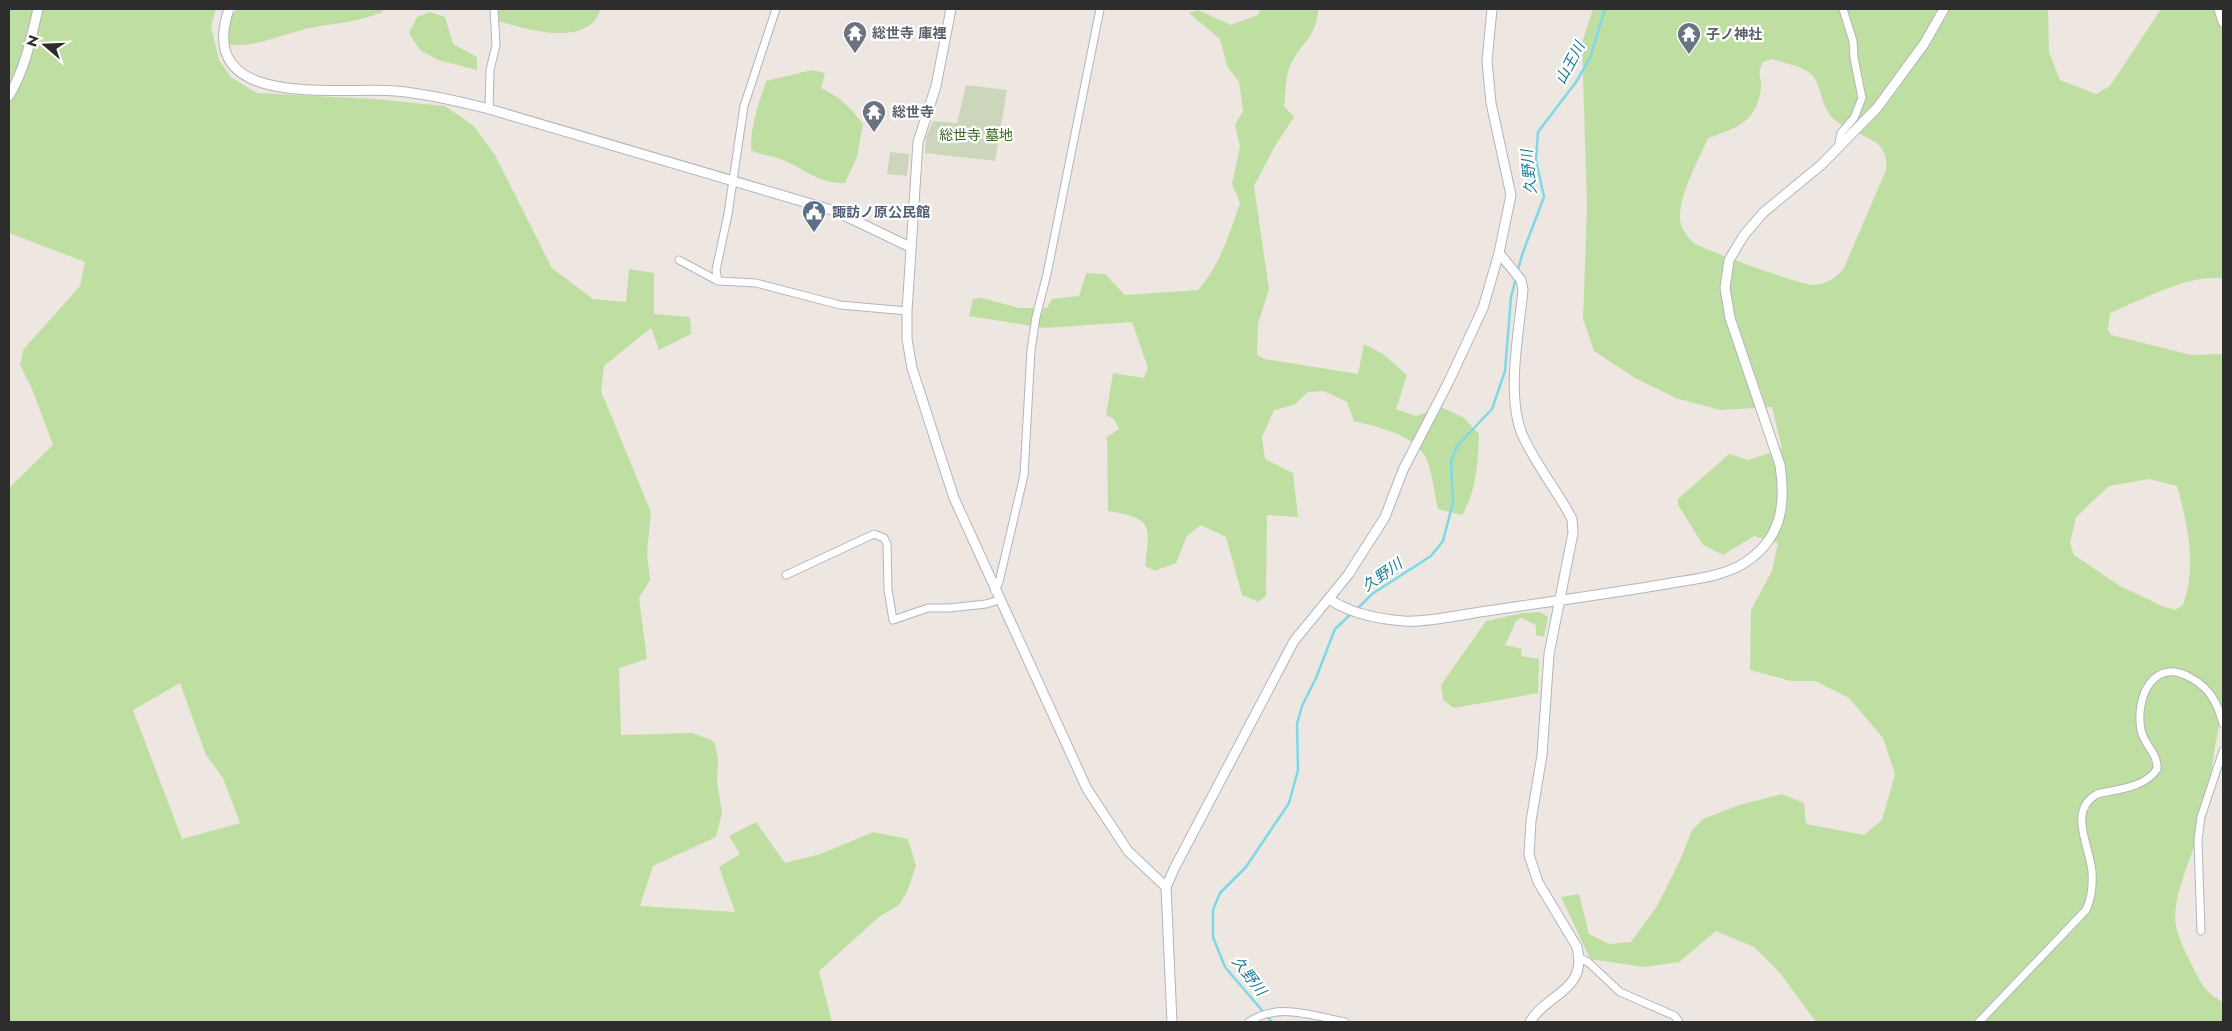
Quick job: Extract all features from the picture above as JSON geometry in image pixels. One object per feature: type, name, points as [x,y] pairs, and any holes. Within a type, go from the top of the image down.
[{"type":"street","points":[[9,96],[18,80],[27,54],[38,9]]},
{"type":"street","points":[[229,9],[224,36],[226,48],[237,70],[254,82],[279,88],[404,92],[439,96],[732,179],[835,211],[910,247]]},
{"type":"street","points":[[489,109],[490,70],[496,45],[494,9]]},
{"type":"street","points":[[718,281],[716,270],[728,214],[744,106],[776,9]]},
{"type":"street","points":[[951,9],[936,86],[918,142],[906,311],[907,339],[912,368],[942,468],[954,498],[1087,790],[1128,851],[1166,887]]},
{"type":"street","points":[[995,590],[1024,474],[1031,350],[1036,317],[1100,9]]},
{"type":"street","points":[[1172,1022],[1166,887],[1294,642],[1368,546],[1385,517],[1403,470],[1449,381],[1483,308],[1500,253],[1511,195],[1489,86],[1487,61],[1492,9]]},
{"type":"street","points":[[1838,148],[1841,134],[1854,118],[1862,98],[1854,58],[1853,40],[1843,9]]},
{"type":"street","points":[[1329,599],[1339,606],[1368,616],[1407,621],[1561,601],[1713,575],[1746,562],[1769,539],[1780,517],[1783,502],[1780,465],[1730,318],[1725,288],[1729,260],[1744,234],[1764,212],[1862,125],[1901,78],[1924,44],[1944,9]]},
{"type":"street","points":[[2219,9],[2223,22]]},
{"type":"street","points":[[1500,253],[1521,280],[1524,290],[1514,382],[1514,407],[1522,433],[1572,519],[1574,533],[1549,654],[1542,755],[1531,821],[1529,855],[1538,882],[1577,947],[1580,958],[1578,973],[1571,985],[1530,1022]]},
{"type":"street","points":[[679,260],[718,281],[756,284],[840,305],[906,311]]},
{"type":"street","points":[[786,575],[874,534],[884,538],[887,544],[888,590],[893,620],[928,608],[986,604],[1000,600]]},
{"type":"street","points":[[1979,1022],[2086,910],[2092,891],[2092,871],[2081,823],[2083,809],[2091,798],[2097,794],[2142,782],[2150,777],[2156,769],[2155,755],[2142,735],[2141,728],[2144,695],[2152,679],[2169,671],[2190,677],[2204,687],[2212,696],[2219,708],[2223,724]]},
{"type":"street","points":[[2201,931],[2198,840],[2201,817],[2223,751]]},
{"type":"street","points":[[1580,958],[1588,962],[1620,992],[1674,1016],[1679,1022]]},
{"type":"street","points":[[1251,1021],[1273,1011],[1289,1011],[1345,1022]]},
{"type":"green space","points":[[9,9],[216,9],[211,27],[219,60],[231,77],[257,93],[375,99],[445,106],[474,126],[495,155],[552,268],[593,299],[626,302],[629,269],[654,273],[654,314],[690,317],[691,334],[659,350],[651,328],[604,366],[601,391],[651,512],[647,553],[650,580],[639,598],[647,659],[619,668],[621,735],[692,733],[711,740],[715,744],[718,759],[717,781],[722,813],[716,837],[653,866],[640,906],[735,912],[719,867],[740,854],[729,836],[756,822],[785,863],[821,854],[873,832],[908,839],[916,866],[907,892],[899,905],[880,916],[819,971],[832,1022],[9,1022],[9,488],[53,445],[32,389],[20,365],[23,350],[80,286],[85,262],[9,233]],"holes":[[[180,683],[206,755],[223,778],[240,823],[182,839],[133,710]]]},
{"type":"green space","points":[[238,9],[383,9],[383,12],[356,20],[301,30],[266,41],[232,45],[223,42],[231,15]]},
{"type":"green space","points":[[496,9],[601,9],[590,25],[569,33],[557,33],[531,30],[498,21]]},
{"type":"green space","points":[[1260,9],[1318,9],[1315,26],[1291,64],[1288,74],[1284,106],[1294,117],[1275,146],[1254,186],[1269,289],[1258,324],[1257,355],[1265,359],[1358,374],[1364,344],[1383,354],[1407,375],[1396,409],[1416,416],[1441,407],[1464,418],[1479,434],[1474,486],[1462,515],[1438,509],[1429,466],[1419,448],[1393,432],[1354,421],[1347,402],[1324,391],[1308,392],[1294,405],[1274,410],[1262,437],[1265,459],[1293,473],[1298,517],[1267,515],[1266,596],[1258,602],[1242,595],[1226,537],[1201,525],[1187,536],[1176,563],[1155,571],[1145,566],[1148,541],[1145,526],[1141,521],[1133,517],[1108,511],[1107,437],[1119,429],[1114,419],[1106,415],[1113,373],[1144,378],[1148,368],[1132,322],[1045,328],[969,316],[973,299],[982,298],[1019,308],[1047,308],[1052,299],[1079,296],[1086,273],[1105,274],[1125,295],[1198,290],[1218,260],[1240,203],[1232,184],[1240,147],[1235,125],[1243,111],[1239,82],[1227,66],[1220,39],[1189,13],[1198,10],[1231,25],[1258,15]]},
{"type":"green space","points":[[1593,9],[2048,9],[2049,52],[2060,80],[2096,94],[2110,86],[2161,9],[2223,9],[2223,279],[2197,280],[2155,293],[2110,313],[2108,330],[2111,335],[2191,355],[2223,354],[2223,710],[2204,815],[2181,886],[2175,914],[2179,936],[2198,977],[2207,991],[2223,1002],[2223,1022],[1816,1022],[1780,973],[1754,947],[1716,931],[1679,962],[1644,967],[1590,959],[1561,897],[1579,894],[1589,934],[1609,944],[1631,942],[1657,906],[1681,858],[1692,830],[1703,819],[1739,805],[1782,794],[1804,803],[1806,824],[1864,835],[1882,820],[1895,774],[1883,738],[1849,698],[1815,681],[1791,681],[1750,670],[1751,610],[1772,571],[1778,543],[1754,536],[1723,555],[1703,545],[1678,505],[1678,499],[1729,454],[1748,460],[1782,449],[1772,407],[1720,410],[1676,398],[1635,378],[1594,351],[1583,319],[1587,206],[1582,43]],"holes":[[[1772,59],[1799,67],[1812,75],[1831,116],[1846,128],[1878,144],[1886,159],[1886,170],[1843,270],[1822,284],[1813,285],[1792,280],[1716,253],[1692,242],[1681,225],[1681,204],[1708,138],[1736,127],[1750,116],[1759,100],[1761,67],[1763,62]],[[2149,479],[2177,486],[2185,516],[2190,575],[2183,605],[2175,610],[2162,606],[2120,586],[2074,555],[2070,543],[2076,517],[2109,486]]]},
{"type":"green space","points":[[430,12],[445,17],[453,44],[477,57],[477,70],[438,60],[420,50],[409,33],[417,17]]},
{"type":"green space","points":[[812,70],[825,73],[821,88],[844,103],[863,124],[857,157],[845,183],[825,181],[786,161],[751,150],[754,123],[766,81]]},
{"type":"green space","name":"総世寺 墓地","points":[[966,85],[1007,90],[995,161],[925,153],[926,137],[933,121],[957,123]]},
{"type":"green space","points":[[890,152],[909,154],[907,176],[887,174]]},
{"type":"green space","points":[[1540,612],[1548,617],[1544,637],[1536,635],[1536,625],[1522,618],[1516,621],[1505,645],[1522,649],[1521,656],[1539,659],[1538,693],[1454,708],[1443,700],[1441,685],[1486,621],[1522,613]]},
{"type":"waterway","name":"久野川","points":[[1517,273],[1544,197],[1536,160],[1538,132],[1576,82],[1590,58],[1605,9]]},
{"type":"waterway","name":"久野川","points":[[1356,610],[1372,594],[1431,556],[1443,541],[1453,502],[1451,461],[1457,446],[1492,409],[1505,371],[1511,297],[1516,278]]},
{"type":"waterway","name":"久野川","points":[[1272,1022],[1225,967],[1213,937],[1213,910],[1220,893],[1246,867],[1289,803],[1298,770],[1297,724],[1302,706],[1316,678],[1335,629],[1352,613]]},
{"type":"place","name":"総世寺 庫裡","points":[[855,54]]},
{"type":"place","name":"子ノ神社","points":[[1689,55]]},
{"type":"place","name":"総世寺","points":[[874,133]]},
{"type":"place","name":"諏訪ノ原公民館","points":[[814,233]]},
{"type":"water label","name":"山王川","points":[[1570,63]]}]
